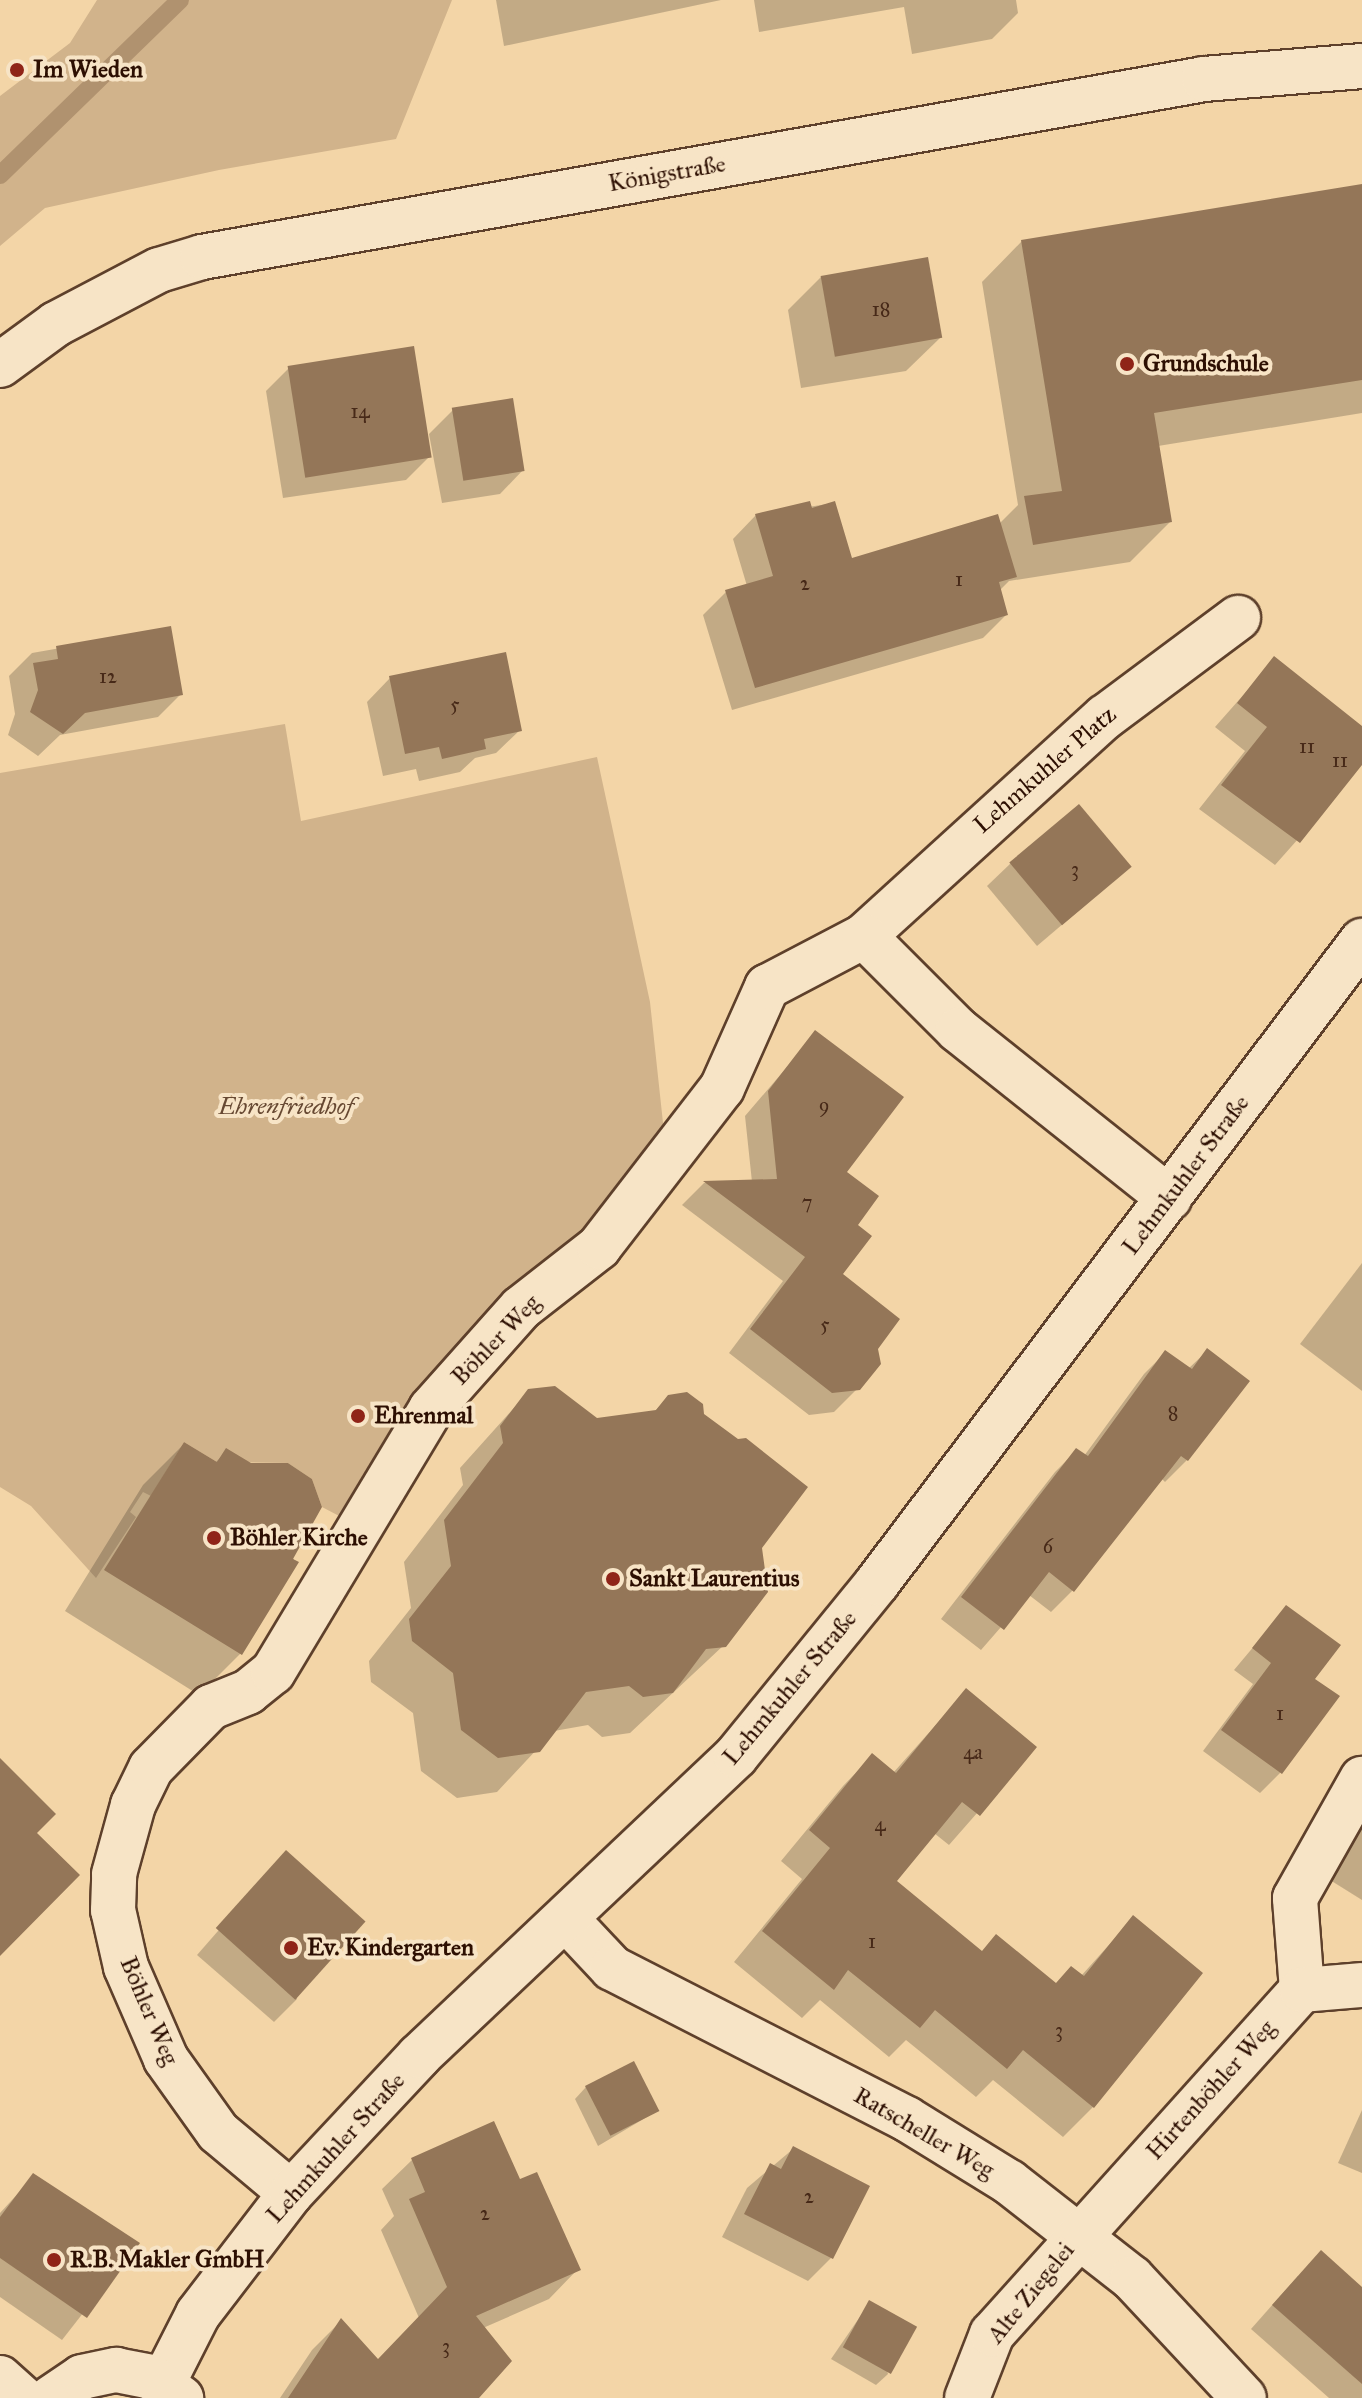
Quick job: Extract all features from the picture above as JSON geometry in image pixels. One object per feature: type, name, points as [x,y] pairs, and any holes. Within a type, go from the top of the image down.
[{"type":"street","name":"Königstraße","points":[[0,365],[56,324],[159,270],[202,257],[1204,79],[1362,66]]},
{"type":"street","name":"Lehmkuhler Platz","points":[[688,1133],[722,1088],[767,987],[864,936],[967,837],[1105,717],[1238,618]]},
{"type":"street","points":[[864,936],[958,1030],[1169,1198]]},
{"type":"street","name":"Lehmkuhler Straße","points":[[172,2390],[198,2314],[291,2193],[419,2056],[567,1920],[736,1756],[877,1583],[1362,941]]},
{"type":"street","name":"Böhler Weg","points":[[291,2193],[218,2132],[166,2059],[126,1967],[113,1910],[118,1845],[151,1768],[211,1707],[248,1692],[273,1672],[431,1409],[521,1308],[599,1247],[688,1133]]},
{"type":"street","points":[[1362,1779],[1295,1898],[1302,1990],[1362,1985]]},
{"type":"street","name":"Ratscheller Weg","points":[[567,1920],[612,1968],[907,2119],[1079,2233],[1132,2278],[1244,2398]]},
{"type":"street","name":"Hirtenböhler Weg","points":[[1079,2233],[1302,1990]]},
{"type":"street","name":"Alte Ziegelei","points":[[967,2398],[992,2334],[1079,2233]]},
{"type":"street","points":[[51,2398],[69,2383],[109,2371],[144,2374],[172,2390]]},
{"type":"street","points":[[0,2378],[22,2398]]},
{"type":"green space","points":[[97,0],[452,0],[396,139],[219,170],[45,208],[0,246],[0,96],[70,43]]},
{"type":"green space","name":"Ehrenfriedhof","points":[[285,724],[301,821],[597,757],[650,1002],[664,1132],[592,1233],[497,1300],[428,1379],[343,1518],[322,1507],[312,1479],[288,1463],[217,1462],[184,1442],[151,1496],[143,1492],[130,1512],[136,1517],[96,1578],[31,1506],[0,1487],[0,773]]},
{"type":"building","name":"Grundschule","points":[[1362,184],[1362,380],[1154,413],[1172,522],[1033,545],[1024,496],[1062,491],[1021,240]]},
{"type":"building","points":[[928,257],[942,338],[835,357],[821,276]]},
{"type":"building","points":[[414,346],[432,458],[305,478],[288,366]]},
{"type":"building","points":[[513,398],[525,471],[463,481],[452,408]]},
{"type":"building","points":[[810,501],[812,508],[835,501],[852,558],[998,514],[1017,577],[999,582],[1008,615],[755,688],[725,590],[773,576],[755,514]]},
{"type":"building","points":[[171,626],[183,695],[85,713],[63,734],[30,712],[38,690],[33,663],[58,659],[56,646]]},
{"type":"building","points":[[506,652],[522,731],[484,739],[486,749],[442,759],[439,747],[405,754],[389,676]]},
{"type":"building","points":[[1274,656],[1362,726],[1362,765],[1300,843],[1221,785],[1267,727],[1237,703]]},
{"type":"building","points":[[1079,804],[1132,867],[1062,925],[1009,862]]},
{"type":"building","points":[[815,1030],[904,1097],[847,1172],[879,1196],[858,1225],[872,1236],[843,1274],[900,1319],[878,1349],[881,1364],[860,1390],[832,1393],[750,1329],[805,1257],[703,1181],[777,1179],[768,1091]]},
{"type":"building","points":[[1207,1348],[1250,1381],[1188,1461],[1181,1456],[1074,1592],[1049,1572],[1004,1630],[961,1597],[1076,1448],[1088,1456],[1165,1350],[1192,1369]]},
{"type":"building","name":"Sankt Laurentius","points":[[555,1386],[597,1418],[656,1410],[668,1395],[687,1392],[703,1404],[704,1414],[738,1439],[746,1438],[808,1487],[762,1548],[768,1592],[726,1647],[706,1649],[673,1693],[643,1697],[629,1686],[586,1692],[540,1752],[498,1758],[461,1730],[453,1673],[412,1641],[409,1619],[451,1566],[444,1520],[503,1443],[500,1426],[528,1389]]},
{"type":"building","name":"Böhler Kirche","points":[[184,1442],[217,1462],[226,1448],[251,1463],[288,1463],[312,1479],[322,1507],[293,1559],[299,1562],[242,1655],[104,1570]]},
{"type":"building","points":[[1286,1605],[1341,1645],[1315,1679],[1340,1696],[1282,1774],[1221,1730],[1271,1663],[1252,1648]]},
{"type":"building","points":[[966,1688],[1037,1747],[980,1816],[962,1802],[897,1881],[982,1951],[996,1934],[1056,1983],[1071,1966],[1084,1976],[1133,1915],[1203,1973],[1094,2108],[1023,2050],[1007,2069],[935,2010],[920,2028],[848,1970],[834,1990],[762,1931],[830,1848],[809,1830],[872,1753],[896,1773]]},
{"type":"building","points":[[0,1758],[56,1814],[37,1833],[80,1875],[0,1956]]},
{"type":"building","name":"Ev. Kindergarten","points":[[286,1850],[366,1922],[295,2000],[216,1928]]},
{"type":"building","points":[[634,2061],[659,2111],[610,2136],[585,2086]]},
{"type":"building","points":[[494,2121],[520,2179],[537,2172],[581,2270],[476,2316],[512,2361],[479,2398],[288,2398],[341,2318],[378,2359],[447,2287],[409,2199],[425,2192],[411,2158]]},
{"type":"building","points":[[793,2146],[870,2186],[833,2259],[744,2214],[770,2163],[781,2169]]},
{"type":"building","points":[[33,2173],[140,2243],[87,2318],[0,2258],[0,2217]]},
{"type":"building","points":[[1321,2250],[1362,2287],[1362,2384],[1272,2305]]},
{"type":"building","points":[[869,2300],[917,2327],[891,2374],[843,2347]]},
{"type":"waterway","points":[[0,175],[180,0]]},
{"type":"place","name":"Im Wieden","points":[[17,70]]},
{"type":"place","name":"Grundschule","points":[[1127,364]]},
{"type":"place","name":"Ehrenmal","points":[[358,1416]]},
{"type":"place","name":"Böhler Kirche","points":[[214,1538]]},
{"type":"place","name":"Sankt Laurentius","points":[[613,1579]]},
{"type":"place","name":"Ev. Kindergarten","points":[[291,1948]]},
{"type":"place","name":"R.B. Makler GmbH","points":[[54,2260]]}]
